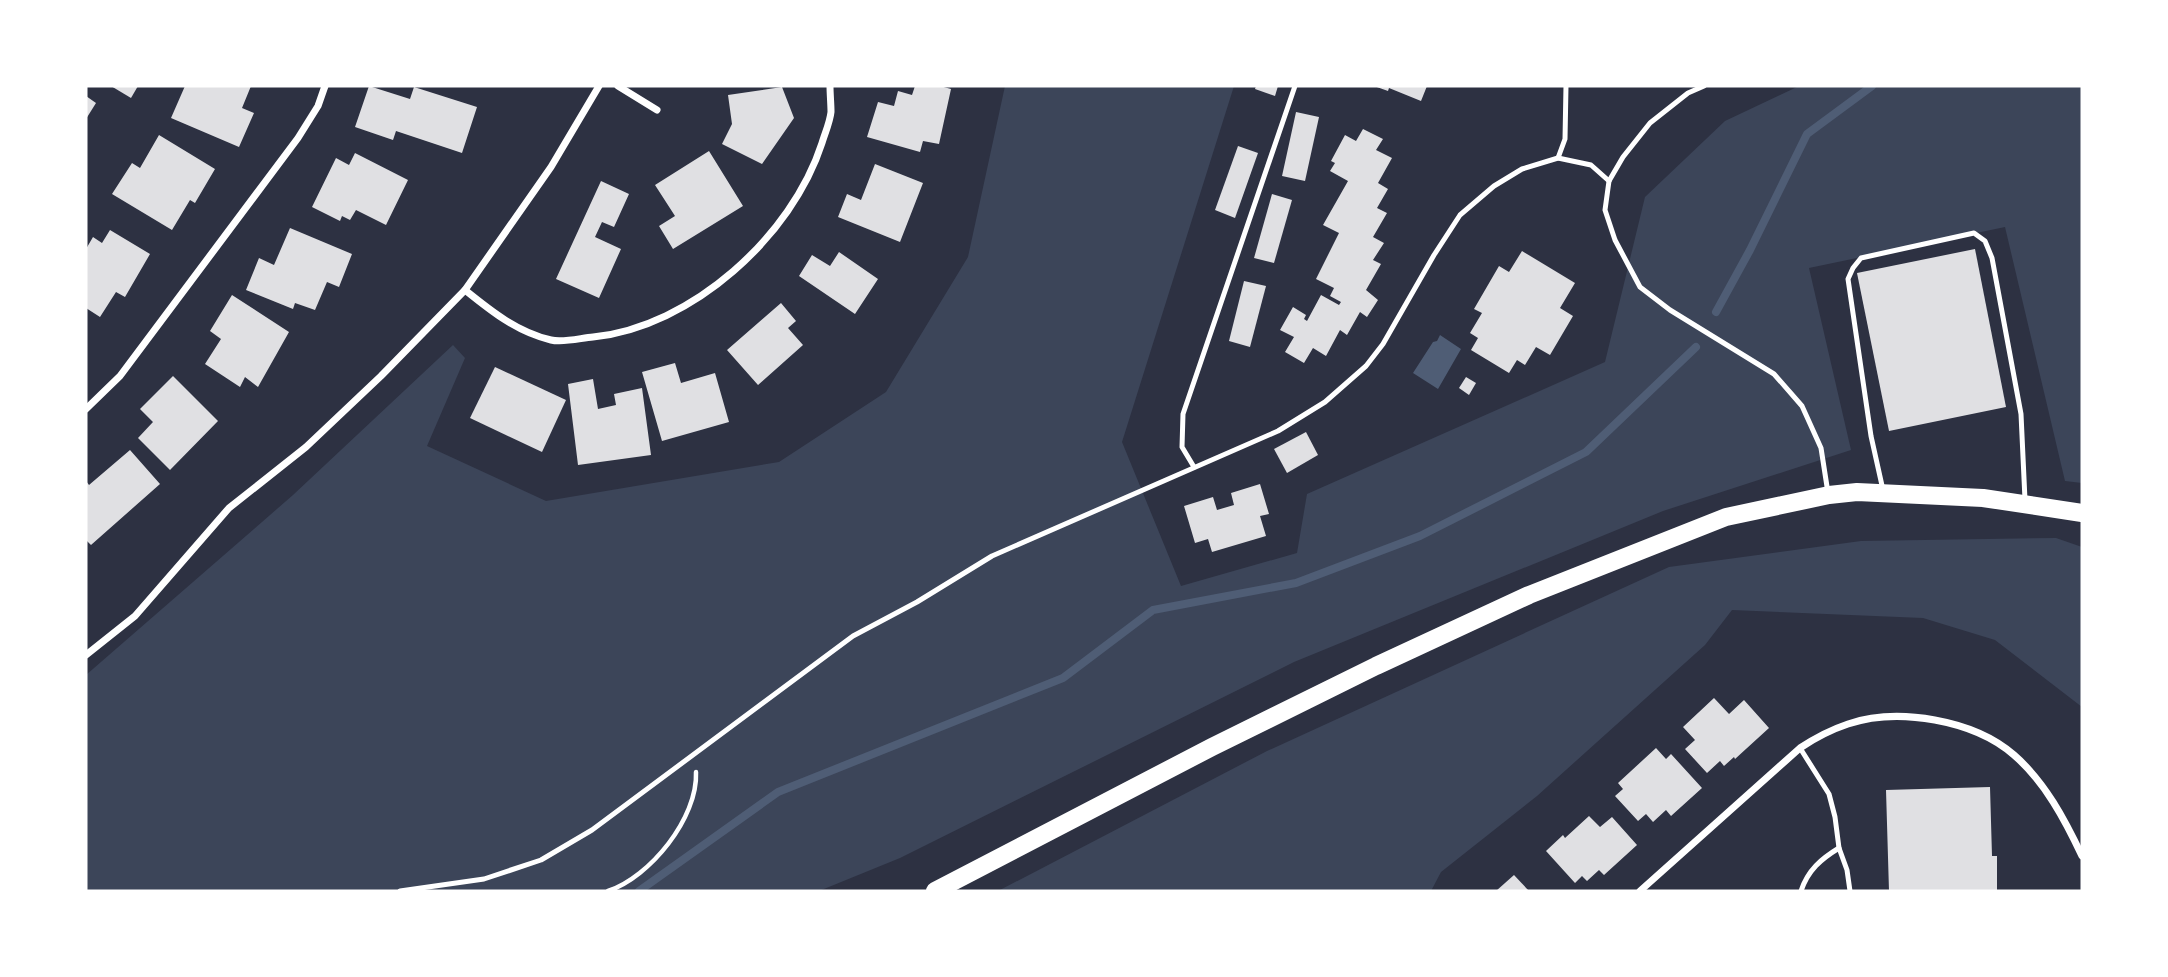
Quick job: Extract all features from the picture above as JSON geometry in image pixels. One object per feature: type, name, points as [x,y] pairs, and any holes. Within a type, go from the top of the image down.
[{"type":"main road","points":[[935,891],[1212,747],[1377,666],[1529,595],[1726,517],[1829,495],[1857,492],[1946,495],[2026,503],[2082,513]]},
{"type":"street","points":[[86,409],[120,376],[298,138],[318,106],[325,86]]},
{"type":"street","points":[[86,655],[135,616],[229,508],[306,447],[382,376],[465,290],[551,167],[599,86]]},
{"type":"street","points":[[618,86],[657,110]]},
{"type":"street","points":[[465,290],[504,322],[553,341],[608,335],[655,321],[697,298],[762,244],[782,220],[814,168],[831,114],[830,86]]},
{"type":"street","points":[[1640,891],[1800,748],[1821,734],[1850,723],[1883,717],[1936,719],[1980,734],[2014,754],[2045,790],[2068,825],[2082,856]]},
{"type":"lane","points":[[1194,467],[1182,447],[1183,414],[1294,86]]},
{"type":"lane","points":[[1558,158],[1564,139],[1566,86]]},
{"type":"lane","points":[[1704,86],[1688,93],[1650,123],[1623,157],[1609,181],[1605,210],[1615,240],[1640,287],[1670,310],[1774,374],[1802,406],[1821,447],[1829,495]]},
{"type":"lane","points":[[400,891],[484,879],[541,860],[592,830],[853,636],[918,602],[992,556],[1278,431],[1325,402],[1366,366],[1383,344],[1460,215],[1494,186],[1522,169],[1558,158],[1591,165],[1609,181]]},
{"type":"lane","points":[[1884,495],[1871,436],[1848,279],[1861,258],[1974,233],[1985,241],[1992,258],[2021,414],[2026,503]]},
{"type":"lane","points":[[1800,748],[1829,794],[1850,891]]},
{"type":"lane","points":[[1801,891],[1811,870],[1821,859],[1839,848]]},
{"type":"path","points":[[608,891],[620,887],[649,867],[672,836],[693,795],[696,778],[695,754]]},
{"type":"shaded area","points":[[1005,86],[1234,86],[1122,442],[1181,586],[1297,553],[1307,494],[1605,362],[1645,197],[1725,121],[1799,86],[2082,86],[2082,483],[2065,481],[2005,227],[1809,268],[1851,450],[1663,511],[1294,662],[900,858],[819,891],[86,891],[86,675],[293,495],[453,345],[465,358],[427,446],[546,501],[779,462],[886,392],[968,257]]},
{"type":"shaded area","points":[[1440,335],[1461,349],[1438,389],[1413,373]]},
{"type":"shaded area","points":[[2056,538],[2082,547],[2082,707],[1995,640],[1923,618],[1732,610],[1705,645],[1537,796],[1441,872],[1431,891],[998,891],[1267,751],[1669,567],[1861,541]]},
{"type":"building","points":[[111,86],[138,86],[131,98]]},
{"type":"building","points":[[185,86],[251,86],[242,108],[254,113],[239,147],[171,118]]},
{"type":"building","points":[[369,86],[410,99],[414,87],[477,107],[462,153],[396,131],[393,140],[355,127]]},
{"type":"building","points":[[915,86],[951,89],[939,144],[923,141],[920,152],[867,137],[878,102],[894,106],[898,91],[912,95]]},
{"type":"building","points":[[1256,86],[1278,86],[1275,96],[1255,89]]},
{"type":"building","points":[[1374,86],[1427,86],[1421,101],[1389,88],[1388,91]]},
{"type":"building","points":[[782,87],[794,118],[762,164],[722,144],[732,124],[728,95]]},
{"type":"building","points":[[86,96],[96,103],[86,119]]},
{"type":"building","points":[[1296,112],[1319,117],[1305,181],[1282,176]]},
{"type":"building","points":[[1363,129],[1383,139],[1376,150],[1392,158],[1378,183],[1388,189],[1377,208],[1387,213],[1373,237],[1384,243],[1373,260],[1381,264],[1366,290],[1378,300],[1367,317],[1360,312],[1347,335],[1340,330],[1326,356],[1313,348],[1304,363],[1285,352],[1294,337],[1280,330],[1293,307],[1306,315],[1304,319],[1307,321],[1321,295],[1339,305],[1341,302],[1330,296],[1334,288],[1316,279],[1339,233],[1323,225],[1348,181],[1330,171],[1335,163],[1331,161],[1345,135],[1356,141]]},
{"type":"building","points":[[159,135],[215,169],[195,203],[190,200],[172,230],[112,194],[132,163],[140,168]]},
{"type":"building","points":[[1238,146],[1258,153],[1235,218],[1215,210]]},
{"type":"building","points":[[709,151],[743,206],[673,249],[659,226],[675,216],[655,185]]},
{"type":"building","points":[[355,153],[408,180],[386,225],[356,210],[350,220],[342,216],[340,221],[312,207],[336,158],[349,165]]},
{"type":"building","points":[[875,164],[923,183],[900,242],[838,217],[847,194],[861,200]]},
{"type":"building","points":[[601,181],[629,194],[614,227],[602,222],[595,237],[621,249],[599,298],[556,279]]},
{"type":"building","points":[[1272,194],[1292,200],[1274,263],[1254,258]]},
{"type":"building","points":[[290,228],[352,254],[339,287],[327,282],[315,310],[295,303],[293,309],[246,290],[259,258],[274,265]]},
{"type":"building","points":[[110,230],[150,254],[125,297],[116,292],[100,317],[86,308],[86,249],[93,237],[102,243]]},
{"type":"building","points":[[1975,249],[2006,407],[1889,431],[1857,273]]},
{"type":"building","points":[[1522,251],[1575,283],[1560,308],[1573,316],[1550,355],[1536,347],[1525,365],[1517,360],[1509,373],[1471,350],[1478,338],[1470,333],[1482,313],[1474,309],[1499,266],[1509,272]]},
{"type":"building","points":[[839,252],[878,279],[855,314],[799,276],[812,255],[830,266]]},
{"type":"building","points":[[1244,281],[1266,286],[1250,347],[1229,341]]},
{"type":"building","points":[[232,295],[289,332],[258,387],[245,377],[240,387],[205,364],[221,339],[210,331]]},
{"type":"building","points":[[781,303],[796,321],[788,328],[803,345],[758,385],[727,350]]},
{"type":"building","points":[[675,363],[681,383],[715,373],[729,422],[662,441],[642,372]]},
{"type":"building","points":[[495,367],[566,400],[542,452],[470,418]]},
{"type":"building","points":[[173,376],[218,421],[170,470],[138,438],[153,422],[140,409]]},
{"type":"building","points":[[1466,377],[1476,383],[1469,395],[1459,388]]},
{"type":"building","points":[[593,379],[598,409],[616,405],[614,394],[642,388],[651,455],[578,465],[568,384]]},
{"type":"building","points":[[1306,432],[1318,455],[1287,473],[1274,449]]},
{"type":"building","points":[[130,450],[160,484],[91,545],[86,540],[86,481],[89,485]]},
{"type":"building","points":[[1260,484],[1269,514],[1260,516],[1266,536],[1212,552],[1208,539],[1195,543],[1184,506],[1213,497],[1217,510],[1234,505],[1231,493]]},
{"type":"building","points":[[1714,698],[1729,714],[1744,700],[1769,728],[1735,759],[1734,757],[1724,766],[1720,761],[1707,773],[1685,749],[1695,740],[1683,727]]},
{"type":"building","points":[[1656,748],[1666,759],[1671,754],[1702,788],[1671,816],[1666,810],[1653,822],[1646,814],[1638,821],[1615,796],[1623,789],[1618,783]]},
{"type":"building","points":[[1990,787],[1992,856],[1997,856],[1997,891],[1889,891],[1886,790]]},
{"type":"building","points":[[1589,816],[1600,827],[1612,817],[1637,845],[1604,875],[1599,870],[1587,881],[1582,876],[1575,883],[1546,851]]},
{"type":"building","points":[[1514,875],[1529,891],[1496,891]]},
{"type":"waterway","points":[[1716,312],[1807,134],[1872,86]]},
{"type":"waterway","points":[[639,891],[778,792],[1063,678],[1153,610],[1296,583],[1420,536],[1586,452],[1696,347]]}]
